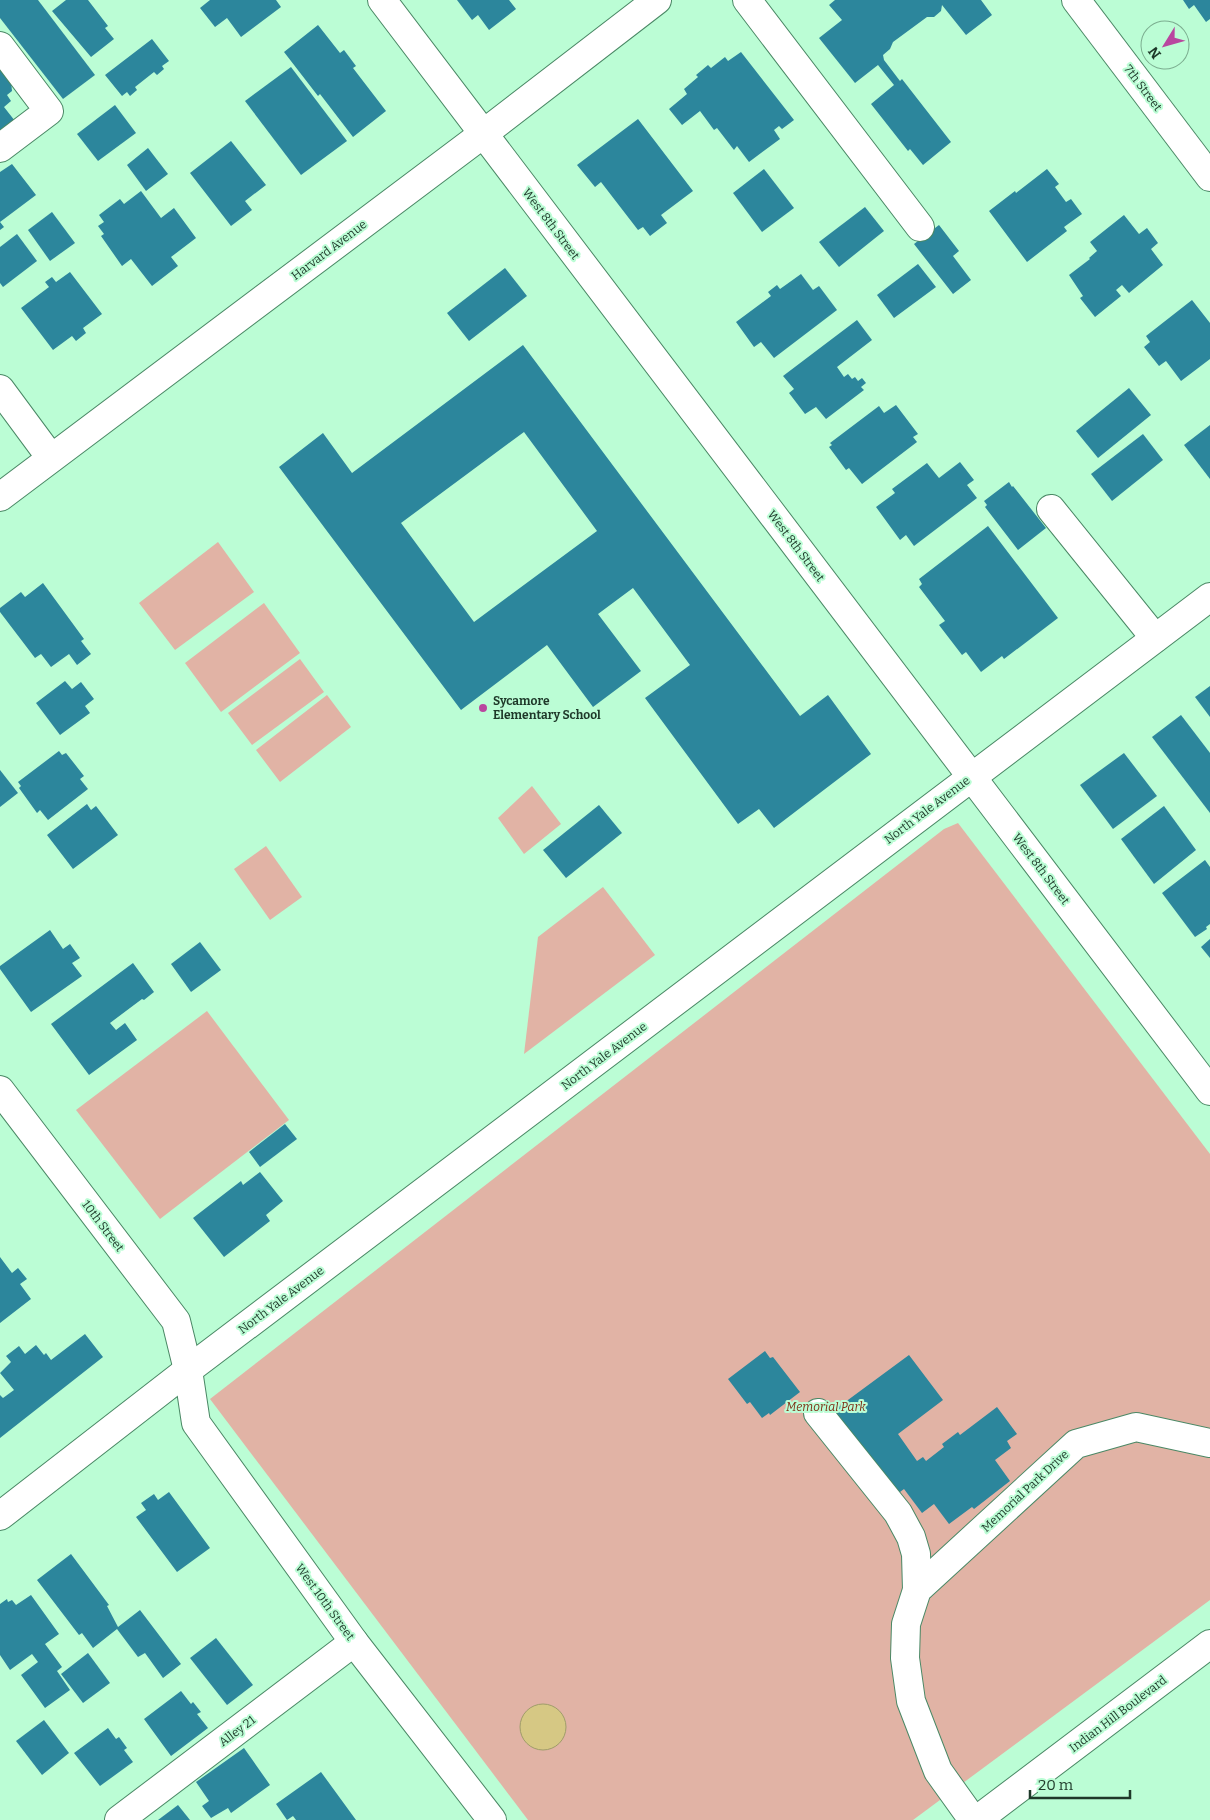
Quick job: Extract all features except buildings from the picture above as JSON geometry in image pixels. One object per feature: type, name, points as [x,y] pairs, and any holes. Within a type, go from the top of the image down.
[{"type":"street","name":"West 8th Street","points":[[382,0],[1210,1091]]},
{"type":"street","name":"Harvard Avenue","points":[[0,497],[483,134],[657,0]]},
{"type":"street","points":[[747,0],[920,227]]},
{"type":"street","name":"7th Street","points":[[1076,0],[1210,177]]},
{"type":"street","points":[[0,46],[49,111],[0,148]]},
{"type":"street","points":[[0,389],[51,458]]},
{"type":"street","points":[[1051,509],[1155,638]]},
{"type":"street","name":"North Yale Avenue","points":[[0,1516],[188,1370],[1210,597]]},
{"type":"street","name":"10th Street","points":[[0,1090],[176,1321],[188,1370]]},
{"type":"street","name":"West 10th Street","points":[[188,1370],[196,1423],[354,1642],[492,1820]]},
{"type":"street","name":"Memorial Park Drive","points":[[818,1413],[898,1513],[911,1537],[916,1554],[917,1590],[906,1624],[905,1658],[911,1701],[938,1771],[973,1820]]},
{"type":"street","name":"Memorial Park Drive","points":[[917,1590],[1076,1444],[1136,1427],[1210,1442]]},
{"type":"street","name":"Alley 21","points":[[119,1820],[354,1642]]},
{"type":"street","name":"Indian Hill Boulevard","points":[[978,1820],[1210,1644]]},
{"type":"green space","points":[[218,542],[254,592],[175,650],[139,603]]},
{"type":"green space","points":[[264,603],[300,653],[221,712],[185,663]]},
{"type":"green space","points":[[300,659],[324,692],[252,745],[228,713]]},
{"type":"green space","points":[[327,695],[351,727],[280,782],[256,750]]},
{"type":"green space","points":[[532,786],[561,824],[524,854],[498,818]]},
{"type":"green space","name":"Memorial Park","points":[[958,823],[1210,1154],[1210,1600],[913,1820],[528,1820],[210,1399],[944,829]]},
{"type":"green space","points":[[266,846],[302,897],[270,920],[234,869]]},
{"type":"green space","points":[[603,887],[655,955],[524,1054],[538,937]]},
{"type":"green space","points":[[207,1011],[289,1120],[160,1219],[76,1110]]},
{"type":"shaded area","points":[[543,1704],[556,1708],[562,1714],[566,1727],[562,1740],[556,1746],[543,1750],[530,1746],[524,1740],[520,1727],[524,1714],[530,1708]]},
{"type":"place","name":"Sycamore Elementary School","points":[[483,708]]}]
